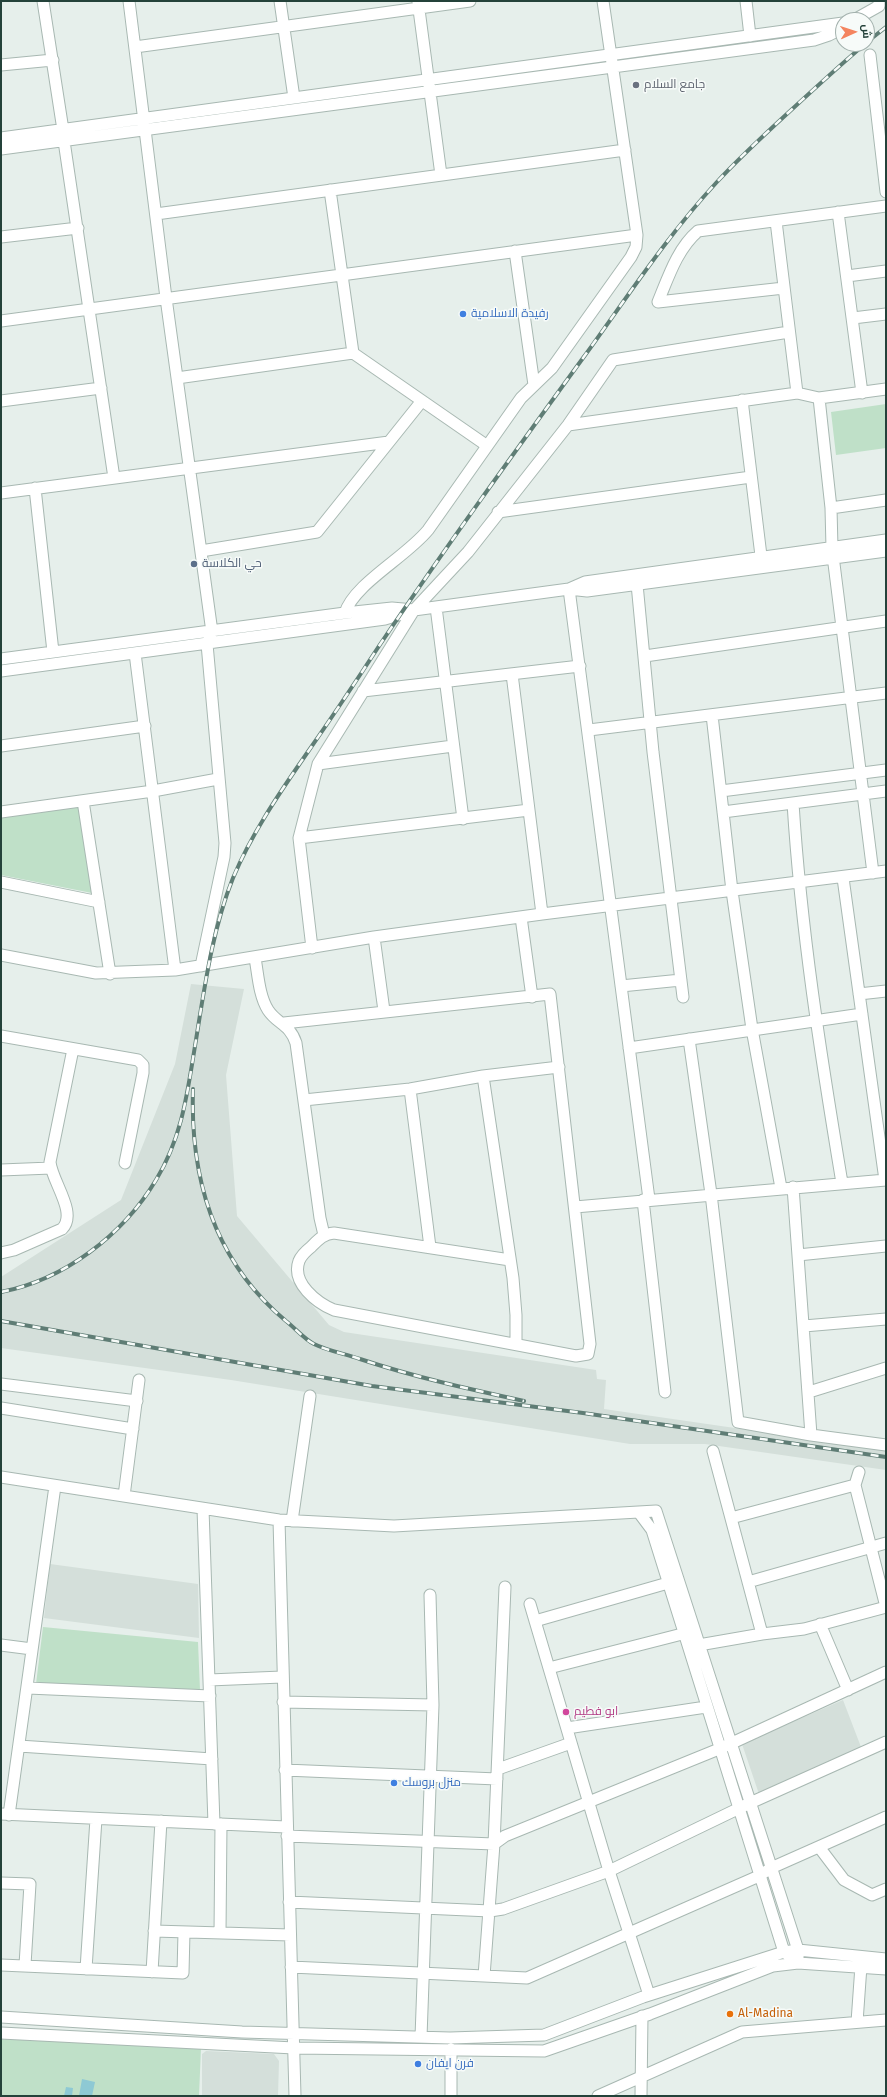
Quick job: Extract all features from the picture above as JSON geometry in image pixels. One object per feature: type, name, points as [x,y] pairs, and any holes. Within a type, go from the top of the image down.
[{"type":"street","points":[[43,1],[53,60],[114,478]]},
{"type":"street","points":[[128,1],[166,298],[212,632],[207,644],[224,850],[201,966]]},
{"type":"street","points":[[280,1],[294,98]]},
{"type":"street","points":[[134,47],[284,26],[418,4],[470,1]]},
{"type":"street","points":[[344,613],[349,602],[359,590],[410,549],[422,536],[486,445],[526,392],[552,368],[631,257],[636,247],[637,234],[603,1]]},
{"type":"street","points":[[746,1],[750,36]]},
{"type":"street","points":[[418,4],[441,175]]},
{"type":"street","points":[[866,12],[879,4]]},
{"type":"street","points":[[1,138],[63,135],[145,125],[429,86],[610,55],[835,24]]},
{"type":"street","points":[[145,125],[294,98],[612,67],[814,40],[829,36],[835,33]]},
{"type":"street","points":[[870,55],[882,117],[886,192]]},
{"type":"street","points":[[1,65],[53,60]]},
{"type":"street","points":[[1,149],[63,135]]},
{"type":"street","points":[[156,214],[625,150]]},
{"type":"street","points":[[330,190],[353,353]]},
{"type":"street","points":[[784,288],[658,302],[673,264],[690,238],[698,231],[886,206]]},
{"type":"street","points":[[838,212],[862,393]]},
{"type":"street","points":[[776,221],[797,393]]},
{"type":"street","points":[[1,237],[78,228]]},
{"type":"street","points":[[1,321],[637,234]]},
{"type":"street","points":[[515,251],[534,385]]},
{"type":"street","points":[[847,276],[886,271]]},
{"type":"street","points":[[853,318],[886,314]]},
{"type":"street","points":[[312,948],[299,838],[318,764],[414,610],[457,566],[568,425],[613,360],[789,332]]},
{"type":"street","points":[[177,378],[353,353],[421,402],[486,445]]},
{"type":"street","points":[[1,401],[101,388]]},
{"type":"street","points":[[568,425],[797,393],[819,398],[886,389]]},
{"type":"street","points":[[819,398],[831,508],[833,552],[873,873]]},
{"type":"street","points":[[742,400],[762,562]]},
{"type":"street","points":[[201,551],[316,532],[421,402]]},
{"type":"street","points":[[1,493],[189,467],[389,442]]},
{"type":"street","points":[[498,512],[751,477]]},
{"type":"street","points":[[35,488],[53,652]]},
{"type":"street","points":[[831,508],[886,500]]},
{"type":"street","points":[[1,671],[385,619],[414,610],[569,589],[585,582],[762,562],[833,552],[886,540]]},
{"type":"street","points":[[833,552],[886,551]]},
{"type":"street","points":[[569,589],[582,592],[638,584],[762,562]]},
{"type":"street","points":[[638,584],[652,722],[653,752],[683,997]]},
{"type":"street","points":[[569,589],[589,730],[629,1048],[665,1392]]},
{"type":"street","points":[[436,607],[463,819]]},
{"type":"street","points":[[1,659],[212,632],[344,613],[392,608],[414,610]]},
{"type":"street","points":[[645,656],[842,626],[886,621]]},
{"type":"street","points":[[136,653],[175,970]]},
{"type":"street","points":[[364,691],[580,666]]},
{"type":"street","points":[[512,674],[542,914]]},
{"type":"street","points":[[589,730],[886,693]]},
{"type":"street","points":[[712,715],[732,891],[752,1029],[787,1188],[798,1255],[811,1435]]},
{"type":"street","points":[[1,746],[145,726]]},
{"type":"street","points":[[318,764],[453,746]]},
{"type":"street","points":[[721,791],[886,770]]},
{"type":"street","points":[[1,812],[83,801],[218,779]]},
{"type":"street","points":[[723,812],[886,791]]},
{"type":"street","points":[[83,801],[110,974]]},
{"type":"street","points":[[793,803],[798,882],[815,1020],[842,1183]]},
{"type":"street","points":[[299,838],[529,810]]},
{"type":"street","points":[[1,955],[84,972],[110,974],[175,970],[374,937],[542,914],[798,882],[843,878],[886,871]]},
{"type":"street","points":[[575,1207],[886,1180],[880,1104],[862,1014],[843,878]]},
{"type":"street","points":[[1,882],[99,902]]},
{"type":"street","points":[[521,917],[532,997]]},
{"type":"street","points":[[374,937],[384,1011]]},
{"type":"street","points":[[254,958],[266,1005],[272,1014],[292,1031],[296,1042],[320,1218],[324,1235]]},
{"type":"street","points":[[621,986],[681,980]]},
{"type":"street","points":[[860,994],[886,991]]},
{"type":"street","points":[[284,1023],[550,994],[590,1350],[584,1356],[576,1356],[341,1312],[328,1307],[313,1298],[305,1288],[298,1268],[301,1257],[324,1235],[334,1233],[510,1260]]},
{"type":"street","points":[[629,1048],[862,1014]]},
{"type":"street","points":[[1,1036],[138,1060],[143,1065],[143,1073],[125,1163]]},
{"type":"street","points":[[689,1039],[711,1194],[738,1422],[811,1435],[886,1445]]},
{"type":"street","points":[[1,1254],[14,1250],[62,1229],[67,1223],[67,1209],[51,1168],[51,1151],[73,1049]]},
{"type":"street","points":[[304,1100],[410,1089],[483,1076],[559,1067]]},
{"type":"street","points":[[483,1076],[515,1296],[516,1344]]},
{"type":"street","points":[[410,1089],[430,1247]]},
{"type":"street","points":[[1,1170],[51,1168]]},
{"type":"street","points":[[798,1255],[886,1246]]},
{"type":"street","points":[[804,1326],[886,1319]]},
{"type":"street","points":[[809,1392],[886,1368]]},
{"type":"street","points":[[124,1496],[139,1380]]},
{"type":"street","points":[[1,1384],[137,1401]]},
{"type":"street","points":[[292,1521],[310,1396]]},
{"type":"street","points":[[1,1408],[133,1429]]},
{"type":"street","points":[[713,1451],[762,1634]]},
{"type":"street","points":[[693,1646],[762,1634],[804,1629],[886,1607],[855,1485],[859,1472]]},
{"type":"street","points":[[1,1478],[292,1521],[394,1526],[640,1514],[656,1511],[693,1646],[730,1743],[750,1803],[798,1950],[798,1964]]},
{"type":"street","points":[[731,1518],[855,1485]]},
{"type":"street","points":[[55,1486],[32,1649],[28,1688],[19,1746],[5,1815],[218,1824],[287,1831],[494,1844],[505,1836],[719,1749],[886,1672]]},
{"type":"street","points":[[204,1508],[212,1759],[218,1824],[220,1933]]},
{"type":"street","points":[[640,1514],[652,1530],[668,1583],[689,1633]]},
{"type":"street","points":[[279,1520],[282,1677],[295,2096]]},
{"type":"street","points":[[748,1582],[886,1543]]},
{"type":"street","points":[[535,1622],[668,1583]]},
{"type":"street","points":[[484,1976],[494,1844],[505,1587]]},
{"type":"street","points":[[421,2037],[433,1705],[430,1595]]},
{"type":"street","points":[[530,1604],[628,1934],[649,1995]]},
{"type":"street","points":[[820,1624],[848,1690]]},
{"type":"street","points":[[549,1668],[689,1633]]},
{"type":"street","points":[[1,1645],[32,1649]]},
{"type":"street","points":[[693,1646],[706,1707],[784,1952],[798,1964]]},
{"type":"street","points":[[209,1680],[282,1677]]},
{"type":"street","points":[[28,1688],[210,1696]]},
{"type":"street","points":[[283,1702],[433,1705]]},
{"type":"street","points":[[567,1728],[706,1707]]},
{"type":"street","points":[[289,1902],[490,1911],[503,1910],[609,1871],[750,1803],[886,1742]]},
{"type":"street","points":[[285,1770],[431,1775],[497,1774],[571,1743]]},
{"type":"street","points":[[19,1746],[212,1759]]},
{"type":"street","points":[[291,1967],[527,1978],[759,1876],[771,1868],[886,1817]]},
{"type":"street","points":[[86,1969],[96,1818]]},
{"type":"street","points":[[152,1972],[161,1821]]},
{"type":"street","points":[[819,1847],[844,1880],[872,1895],[886,1890]]},
{"type":"street","points":[[1,1882],[30,1884],[25,1965]]},
{"type":"street","points":[[154,1931],[290,1935]]},
{"type":"street","points":[[1,1963],[86,1969],[183,1973],[184,1932]]},
{"type":"street","points":[[1,2017],[242,2032],[421,2037],[544,2035],[649,1995],[784,1952],[798,1950],[886,1959]]},
{"type":"street","points":[[1,2032],[294,2048],[544,2051],[774,1966],[798,1964],[861,1966],[886,1969]]},
{"type":"street","points":[[857,2022],[861,1966]]},
{"type":"street","points":[[641,2096],[642,2016]]},
{"type":"street","points":[[598,2096],[642,2075],[742,2032],[886,2020]]},
{"type":"street","points":[[451,2050],[451,2096]]},
{"type":"shaded area","points":[[191,984],[244,989],[226,1075],[237,1216],[329,1325],[344,1332],[596,1370],[597,1379],[606,1380],[604,1409],[886,1450],[886,1470],[705,1444],[630,1444],[231,1380],[1,1348],[1,1277],[121,1200],[175,1064]]},
{"type":"shaded area","points":[[50,1564],[198,1584],[199,1638],[44,1618]]},
{"type":"shaded area","points":[[843,1700],[861,1747],[759,1794],[742,1744]]},
{"type":"shaded area","points":[[206,2051],[274,2054],[279,2061],[278,2096],[202,2096],[202,2054]]},
{"type":"green space","points":[[886,404],[886,448],[836,455],[831,412]]},
{"type":"green space","points":[[79,807],[92,893],[1,875],[1,817]]},
{"type":"green space","points":[[43,1627],[198,1642],[200,1690],[36,1684]]},
{"type":"green space","points":[[1,2039],[201,2048],[199,2096],[1,2096]]},
{"type":"water","points":[[82,2079],[95,2082],[92,2096],[79,2096]]},
{"type":"water","points":[[66,2087],[73,2088],[72,2096],[64,2096]]},
{"type":"railway","points":[[875,36],[886,27]]},
{"type":"railway","points":[[1,1292],[24,1286],[47,1277],[69,1266],[90,1252],[127,1219],[156,1180],[165,1164],[178,1132],[186,1099],[202,1004],[219,918],[240,862],[285,785],[429,573],[647,268],[681,224],[716,183],[761,138],[856,52]]},
{"type":"railway","points":[[193,1089],[193,1122],[196,1155],[202,1186],[212,1217],[225,1245],[241,1273],[261,1298],[310,1342],[325,1349],[421,1377],[524,1401]]},
{"type":"railway","points":[[1,1321],[372,1386],[583,1413],[886,1457]]},
{"type":"place","name":"جامع السلام","points":[[636,85]]},
{"type":"place","name":"رفيدة الاسلامية","points":[[463,314]]},
{"type":"place","name":"حي الكلاسة","points":[[194,564]]},
{"type":"place","name":"ابو فطيم","points":[[566,1712]]},
{"type":"place","name":"منزل بروسك","points":[[394,1783]]},
{"type":"place","name":"Al-Madina","points":[[730,2014]]},
{"type":"place","name":"فرن ايفان","points":[[418,2064]]}]
